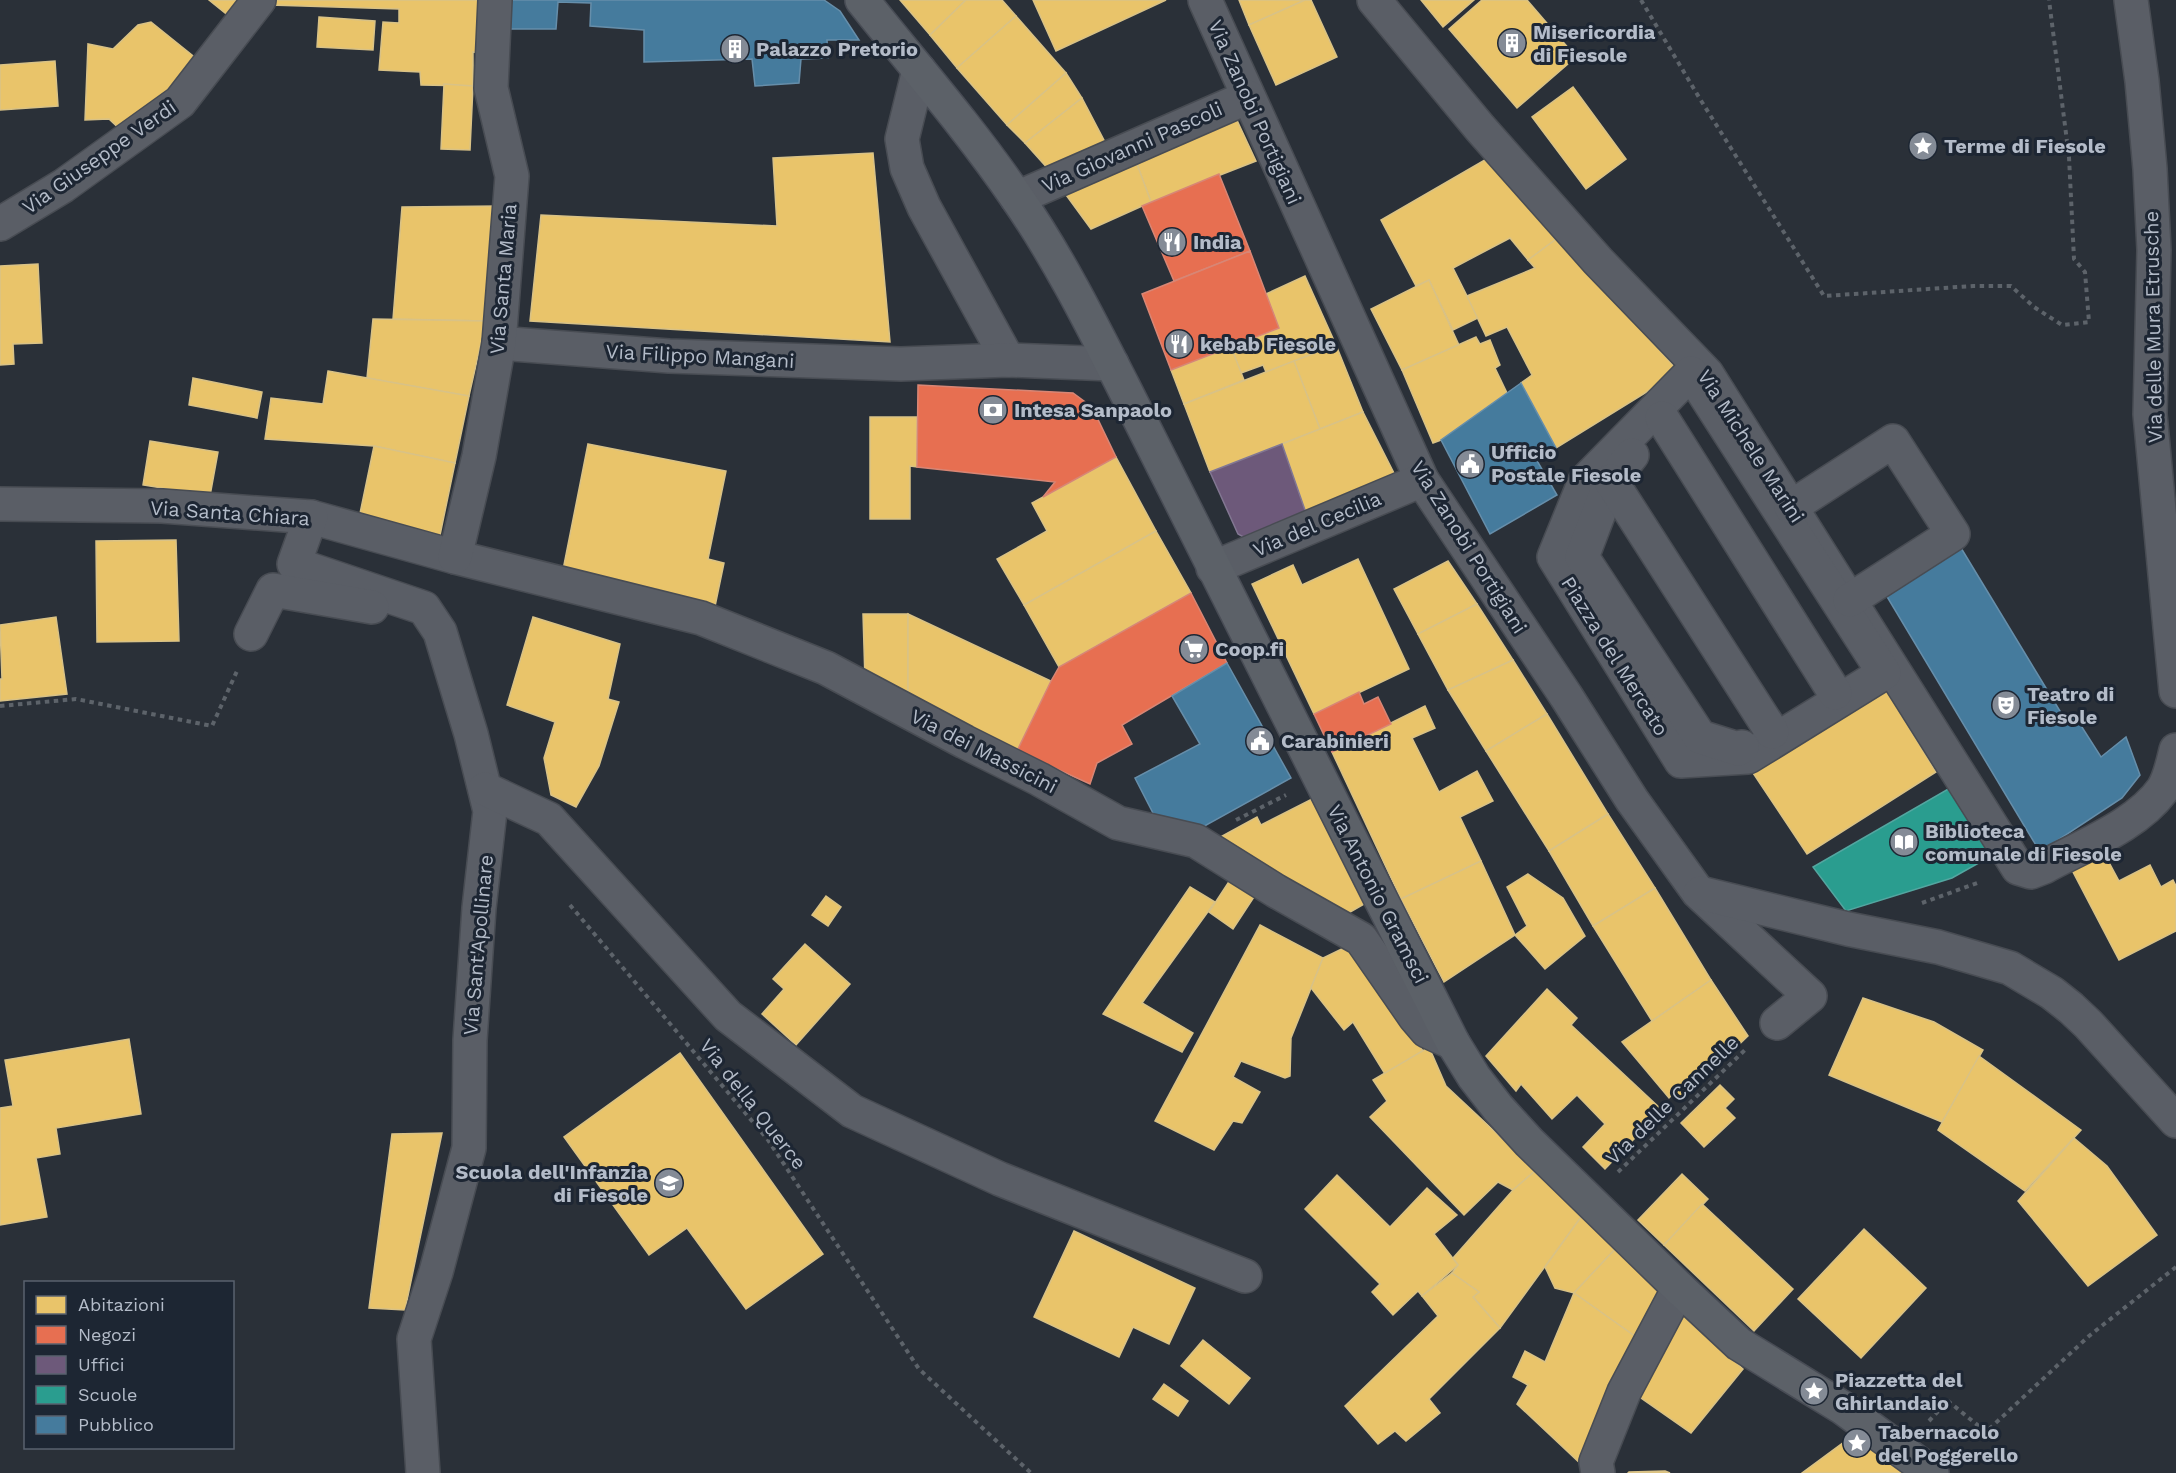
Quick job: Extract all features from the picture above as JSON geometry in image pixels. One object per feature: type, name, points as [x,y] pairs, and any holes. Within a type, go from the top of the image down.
[{"type":"main road","name":"Via Antonio Gramsci","points":[[862,0],[1017,198],[1067,281],[1112,364],[1454,1043],[1474,1077],[1529,1142],[1746,1350],[1843,1408],[1932,1473]]},
{"type":"street","name":"Via Giuseppe Verdi","points":[[0,224],[63,186],[180,102],[259,0]]},
{"type":"street","name":"Via Santa Maria","points":[[455,557],[479,456],[499,343],[512,176],[491,88],[495,0]]},
{"type":"street","name":"Via Zanobi Portigiani","points":[[1205,0],[1422,480],[1566,696],[1632,800],[1698,892],[1810,996],[1777,1023]]},
{"type":"street","name":"Via Michele Marini","points":[[1374,0],[1480,128],[1699,374],[1791,507],[1886,659],[2024,870]]},
{"type":"street","name":"Via delle Mura Etrusche","points":[[2130,0],[2144,104],[2154,250],[2150,414],[2176,691]]},
{"type":"street","points":[[919,70],[902,139],[908,168],[924,207],[1008,360]]},
{"type":"street","name":"Via Giovanni Pascoli","points":[[1017,198],[1248,97]]},
{"type":"street","points":[[2154,250],[2176,332]]},
{"type":"street","name":"Via Filippo Mangani","points":[[499,343],[669,356],[901,364],[1008,360],[1112,364]]},
{"type":"street","name":"Piazza del Mercato","points":[[1699,374],[1884,673],[1748,757],[1681,761],[1554,557],[1585,481],[1699,374]]},
{"type":"street","name":"Piazza del Mercato","points":[[1699,374],[1611,481],[1582,557],[1700,737],[1738,749],[1772,732],[1886,659]]},
{"type":"street","points":[[1662,418],[1835,693]]},
{"type":"street","points":[[1791,507],[1893,441],[1953,534],[1850,600]]},
{"type":"street","name":"Via del Cecilia","points":[[1213,568],[1422,480]]},
{"type":"street","points":[[1611,481],[1772,732]]},
{"type":"street","name":"Via Santa Chiara","points":[[0,504],[162,506],[311,517],[455,557]]},
{"type":"street","points":[[311,517],[294,564],[424,608]]},
{"type":"street","name":"Via dei Massicini","points":[[455,557],[700,618],[826,668],[1039,779],[1118,823],[1196,841],[1276,891],[1361,939],[1415,1017],[1428,1031],[1454,1043]]},
{"type":"street","points":[[251,634],[273,590],[402,612],[424,608]]},
{"type":"street","name":"Via Sant'Apollinare","points":[[423,1473],[414,1339],[436,1272],[469,1148],[470,1040],[479,908],[490,811],[471,734],[440,632],[424,608]]},
{"type":"street","points":[[2024,870],[2133,819],[2149,807],[2164,787],[2176,750]]},
{"type":"street","points":[[485,789],[549,819],[728,1016],[852,1111],[1000,1179],[1245,1276]]},
{"type":"street","points":[[1698,892],[1848,929],[1938,947],[2010,968],[2052,993],[2071,1008],[2176,1121]]},
{"type":"street","points":[[1598,1473],[1596,1462],[1624,1392],[1679,1288]]},
{"type":"path","points":[[1641,0],[1700,99],[1824,296],[1973,286],[2011,286],[2034,307],[2062,325],[2089,322],[2085,272],[2074,259],[2068,157],[2049,0]]},
{"type":"path","points":[[0,706],[76,699],[212,726],[230,691],[251,634]]},
{"type":"path","points":[[1911,907],[2024,870]]},
{"type":"path","name":"Via della Querce","points":[[567,902],[768,1140],[920,1369],[1031,1473]]},
{"type":"path","name":"Via delle Cannelle","points":[[1588,1200],[1729,1063],[1777,1023]]},
{"type":"path","points":[[1948,1401],[1986,1432],[2089,1336],[2176,1267]]},
{"type":"building: Abitazioni","points":[[209,0],[244,0],[230,17]]},
{"type":"building: Abitazioni","points":[[275,0],[487,0],[483,54],[473,52],[473,86],[421,85],[420,72],[379,70],[383,22],[399,23],[399,9],[271,5]]},
{"type":"building: Abitazioni","points":[[900,0],[966,0],[930,35]]},
{"type":"building: Abitazioni","points":[[966,0],[1002,0],[1016,16],[957,68],[930,35]]},
{"type":"building: Abitazioni","points":[[1033,0],[1166,0],[1056,51]]},
{"type":"building: Abitazioni","points":[[1239,0],[1305,0],[1249,25]]},
{"type":"building: Abitazioni","points":[[1305,0],[1311,0],[1337,57],[1276,85],[1249,25]]},
{"type":"building: Abitazioni","points":[[1421,0],[1474,0],[1443,27]]},
{"type":"building: Abitazioni","name":"Misericordia di Fiesole","points":[[1482,0],[1527,0],[1576,57],[1517,108],[1449,29]]},
{"type":"building: Abitazioni","points":[[1016,16],[1066,73],[1007,125],[957,68]]},
{"type":"building: Abitazioni","points":[[319,17],[375,21],[373,50],[317,47]]},
{"type":"building: Abitazioni","points":[[151,22],[197,59],[125,134],[109,119],[85,120],[88,44],[113,49],[138,25]]},
{"type":"building: Abitazioni","points":[[55,61],[58,106],[0,110],[0,65]]},
{"type":"building: Abitazioni","points":[[1066,73],[1082,98],[1025,143],[1007,125]]},
{"type":"building: Abitazioni","points":[[444,84],[473,86],[470,150],[441,149]]},
{"type":"building: Abitazioni","points":[[1573,87],[1626,159],[1586,189],[1532,117]]},
{"type":"building: Abitazioni","points":[[1082,98],[1107,146],[1051,172],[1025,143]]},
{"type":"building: Abitazioni","points":[[1235,116],[1256,161],[1151,202],[1134,156]]},
{"type":"building: Abitazioni","points":[[873,153],[890,342],[530,321],[541,215],[777,226],[773,158]]},
{"type":"building: Abitazioni","points":[[1134,156],[1151,202],[1091,229],[1061,188]]},
{"type":"building: Abitazioni","points":[[1490,157],[1559,237],[1528,260],[1510,238],[1453,268],[1478,318],[1453,330],[1429,280],[1416,286],[1381,220]]},
{"type":"building: Abitazioni","points":[[498,206],[486,321],[393,319],[402,207]]},
{"type":"building: Abitazioni","points":[[1559,237],[1679,372],[1556,448],[1521,383],[1532,375],[1507,327],[1486,336],[1467,296],[1535,268],[1528,260]]},
{"type":"building: Abitazioni","points":[[38,264],[42,343],[13,344],[14,364],[0,365],[0,266]]},
{"type":"building: Abitazioni","points":[[1305,276],[1336,345],[1266,372],[1263,365],[1241,373],[1231,347],[1279,328],[1266,294]]},
{"type":"building: Abitazioni","points":[[1429,280],[1459,345],[1402,370],[1371,309]]},
{"type":"building: Abitazioni","points":[[373,319],[486,321],[469,396],[367,378]]},
{"type":"building: Abitazioni","points":[[1476,337],[1480,344],[1490,340],[1500,365],[1495,368],[1507,393],[1441,440],[1433,443],[1402,370]]},
{"type":"building: Abitazioni","points":[[1336,345],[1363,412],[1320,429],[1294,361]]},
{"type":"building: Abitazioni","points":[[1231,347],[1244,380],[1184,404],[1171,370]]},
{"type":"building: Abitazioni","points":[[1294,361],[1320,429],[1210,472],[1184,404]]},
{"type":"building: Abitazioni","points":[[328,371],[469,396],[455,463],[374,446],[265,439],[271,398],[323,404]]},
{"type":"building: Abitazioni","points":[[193,378],[262,392],[257,418],[189,405]]},
{"type":"building: Abitazioni","points":[[1363,412],[1397,479],[1306,513],[1282,444]]},
{"type":"building: Abitazioni","points":[[870,417],[917,417],[917,467],[910,466],[910,519],[870,519]]},
{"type":"building: Abitazioni","points":[[150,441],[218,452],[210,496],[143,485]]},
{"type":"building: Abitazioni","points":[[588,444],[726,471],[708,559],[724,563],[714,611],[561,580]]},
{"type":"building: Abitazioni","points":[[374,446],[455,463],[439,540],[358,523]]},
{"type":"building: Abitazioni","points":[[1116,457],[1156,531],[1024,605],[997,559],[1047,531],[1032,503]]},
{"type":"building: Abitazioni","points":[[1156,531],[1191,593],[1059,667],[1024,605]]},
{"type":"building: Abitazioni","points":[[176,540],[179,641],[97,642],[96,541]]},
{"type":"building: Abitazioni","points":[[1358,559],[1409,669],[1314,714],[1252,584],[1293,565],[1302,585]]},
{"type":"building: Abitazioni","points":[[1448,561],[1477,604],[1418,634],[1394,589]]},
{"type":"building: Abitazioni","points":[[1477,604],[1513,660],[1448,690],[1418,634]]},
{"type":"building: Abitazioni","points":[[863,614],[908,614],[908,698],[865,680]]},
{"type":"building: Abitazioni","points":[[908,614],[1051,681],[1017,751],[908,698]]},
{"type":"building: Abitazioni","points":[[56,617],[67,694],[0,701],[0,679],[2,679],[0,625]]},
{"type":"building: Abitazioni","points":[[533,617],[620,644],[608,699],[619,702],[599,766],[576,807],[551,795],[544,758],[555,722],[507,705]]},
{"type":"building: Abitazioni","points":[[1513,660],[1547,714],[1486,751],[1448,690]]},
{"type":"building: Abitazioni","points":[[1885,688],[1936,772],[1807,854],[1753,773]]},
{"type":"building: Abitazioni","points":[[1425,706],[1435,728],[1412,738],[1439,792],[1477,771],[1493,801],[1460,817],[1481,861],[1401,899],[1332,752]]},
{"type":"building: Abitazioni","points":[[1547,714],[1608,814],[1549,851],[1486,751]]},
{"type":"building: Abitazioni","points":[[1314,798],[1366,903],[1340,918],[1213,841],[1257,817],[1261,825]]},
{"type":"building: Abitazioni","points":[[1608,814],[1655,888],[1593,926],[1549,851]]},
{"type":"building: Abitazioni","points":[[2104,853],[2119,881],[2150,865],[2161,887],[2173,880],[2176,886],[2176,931],[2119,960],[2072,870]]},
{"type":"building: Abitazioni","points":[[1481,861],[1515,935],[1444,982],[1401,899]]},
{"type":"building: Abitazioni","points":[[1528,874],[1563,898],[1585,936],[1545,969],[1515,935],[1527,926],[1507,887]]},
{"type":"building: Abitazioni","points":[[1230,880],[1254,897],[1233,929],[1209,912]]},
{"type":"building: Abitazioni","points":[[1190,887],[1215,902],[1142,1003],[1193,1033],[1182,1052],[1103,1014]]},
{"type":"building: Abitazioni","points":[[1655,888],[1711,980],[1652,1021],[1593,926]]},
{"type":"building: Abitazioni","points":[[826,896],[841,907],[828,926],[812,915]]},
{"type":"building: Abitazioni","points":[[1260,925],[1323,958],[1291,1038],[1290,1076],[1285,1078],[1241,1061],[1233,1077],[1260,1092],[1242,1123],[1233,1121],[1214,1150],[1155,1121]]},
{"type":"building: Abitazioni","points":[[805,944],[850,984],[796,1045],[762,1014],[784,989],[773,979]]},
{"type":"building: Abitazioni","points":[[1352,944],[1423,1051],[1385,1074],[1353,1022],[1344,1030],[1311,988],[1323,958]]},
{"type":"building: Abitazioni","points":[[1711,980],[1748,1036],[1681,1100],[1675,1092],[1669,1098],[1622,1042]]},
{"type":"building: Abitazioni","points":[[1547,989],[1577,1018],[1571,1025],[1662,1110],[1605,1169],[1583,1147],[1605,1124],[1577,1095],[1552,1119],[1521,1084],[1516,1091],[1486,1056]]},
{"type":"building: Abitazioni","points":[[1863,998],[1934,1022],[1983,1050],[1942,1122],[1829,1075]]},
{"type":"building: Abitazioni","points":[[129,1039],[141,1114],[56,1128],[60,1154],[36,1158],[47,1217],[0,1225],[0,1108],[13,1106],[5,1060]]},
{"type":"building: Abitazioni","points":[[1429,1047],[1446,1086],[1536,1170],[1513,1190],[1498,1182],[1464,1215],[1370,1117],[1387,1101],[1373,1080]]},
{"type":"building: Abitazioni","points":[[680,1053],[823,1254],[746,1309],[687,1228],[649,1255],[564,1137]]},
{"type":"building: Abitazioni","points":[[1979,1056],[2081,1130],[2025,1191],[1938,1130]]},
{"type":"building: Abitazioni","points":[[1720,1085],[1734,1099],[1725,1108],[1735,1118],[1704,1147],[1681,1123]]},
{"type":"building: Abitazioni","points":[[442,1133],[405,1310],[369,1308],[392,1134]]},
{"type":"building: Abitazioni","points":[[2074,1138],[2107,1166],[2157,1235],[2088,1286],[2018,1201]]},
{"type":"building: Abitazioni","points":[[1536,1170],[1584,1213],[1500,1328],[1473,1297],[1479,1292],[1452,1273],[1458,1265],[1453,1258],[1513,1190]]},
{"type":"building: Abitazioni","points":[[1682,1174],[1708,1199],[1664,1245],[1638,1220]]},
{"type":"building: Abitazioni","points":[[1337,1175],[1390,1227],[1427,1188],[1457,1215],[1434,1234],[1458,1265],[1422,1296],[1418,1291],[1393,1315],[1372,1292],[1380,1284],[1305,1209]]},
{"type":"building: Abitazioni","points":[[1702,1204],[1793,1289],[1754,1331],[1664,1245]]},
{"type":"building: Abitazioni","points":[[1584,1213],[1619,1245],[1574,1293],[1555,1288],[1545,1267]]},
{"type":"building: Abitazioni","points":[[1864,1229],[1926,1288],[1861,1358],[1798,1299]]},
{"type":"building: Abitazioni","points":[[1074,1231],[1195,1288],[1169,1344],[1133,1327],[1119,1357],[1034,1317]]},
{"type":"building: Abitazioni","points":[[1619,1245],[1662,1295],[1636,1337],[1574,1293]]},
{"type":"building: Abitazioni","points":[[1452,1273],[1479,1292],[1473,1297],[1500,1328],[1429,1399],[1440,1413],[1406,1441],[1395,1431],[1378,1444],[1345,1406],[1438,1316],[1422,1296]]},
{"type":"building: Abitazioni","points":[[1574,1293],[1636,1337],[1584,1467],[1517,1404],[1528,1385],[1513,1377],[1525,1351],[1545,1362]]},
{"type":"building: Abitazioni","points":[[1681,1310],[1743,1369],[1691,1433],[1631,1391]]},
{"type":"building: Abitazioni","points":[[1203,1340],[1250,1378],[1229,1404],[1181,1366]]},
{"type":"building: Abitazioni","points":[[1164,1384],[1188,1401],[1178,1416],[1153,1399]]},
{"type":"building: Abitazioni","points":[[1855,1434],[1908,1473],[1802,1473]]},
{"type":"building: Abitazioni","points":[[1665,1471],[1670,1473],[1628,1473],[1629,1472]]},
{"type":"building: Negozi","points":[[1219,174],[1250,251],[1174,281],[1142,206]]},
{"type":"building: Negozi","points":[[1250,251],[1279,328],[1171,370],[1142,294]]},
{"type":"building: Negozi","points":[[918,385],[1073,393],[1092,407],[1116,457],[1043,497],[1055,482],[917,467]]},
{"type":"building: Negozi","points":[[1191,593],[1227,663],[1122,725],[1132,744],[1097,763],[1090,784],[1017,751],[1059,667]]},
{"type":"building: Negozi","points":[[1359,692],[1364,704],[1378,697],[1391,724],[1332,752],[1314,714]]},
{"type":"building: Uffici","points":[[1282,444],[1306,513],[1245,538],[1238,534],[1210,472]]},
{"type":"building: Scuole","points":[[1950,788],[1993,855],[1952,878],[1846,911],[1813,867]]},
{"type":"building: Pubblico","name":"Palazzo Pretorio","points":[[508,0],[824,0],[840,11],[859,40],[827,40],[828,58],[801,59],[799,83],[755,86],[752,59],[644,62],[644,30],[590,26],[591,3],[558,2],[556,29],[507,29]]},
{"type":"building: Pubblico","points":[[1521,383],[1556,448],[1536,459],[1557,495],[1490,534],[1441,440]]},
{"type":"building: Pubblico","name":"Teatro di Fiesole","points":[[1955,538],[2066,721],[2073,713],[2101,757],[2126,737],[2140,775],[2122,798],[2040,852],[1880,585]]},
{"type":"building: Pubblico","points":[[1227,663],[1291,778],[1192,833],[1155,817],[1135,778],[1200,744],[1172,696]]},
{"type":"place","name":"Misericordia di Fiesole","points":[[1512,43]]},
{"type":"place","name":"Palazzo Pretorio","points":[[735,49]]},
{"type":"place","name":"Terme di Fiesole","points":[[1923,146]]},
{"type":"place","name":"India","points":[[1172,242]]},
{"type":"place","name":"kebab Fiesole","points":[[1179,344]]},
{"type":"place","name":"Intesa Sanpaolo","points":[[993,410]]},
{"type":"place","name":"Ufficio Postale Fiesole","points":[[1470,464]]},
{"type":"place","name":"Coop.fi","points":[[1194,649]]},
{"type":"place","name":"Teatro di Fiesole","points":[[2006,705]]},
{"type":"place","name":"Carabinieri","points":[[1260,741]]},
{"type":"place","name":"Biblioteca comunale di Fiesole","points":[[1904,842]]},
{"type":"place","name":"Scuola dell'Infanzia di Fiesole","points":[[669,1183]]},
{"type":"place","name":"Piazzetta del Ghirlandaio","points":[[1814,1391]]},
{"type":"place","name":"Tabernacolo del Poggerello","points":[[1857,1443]]}]
